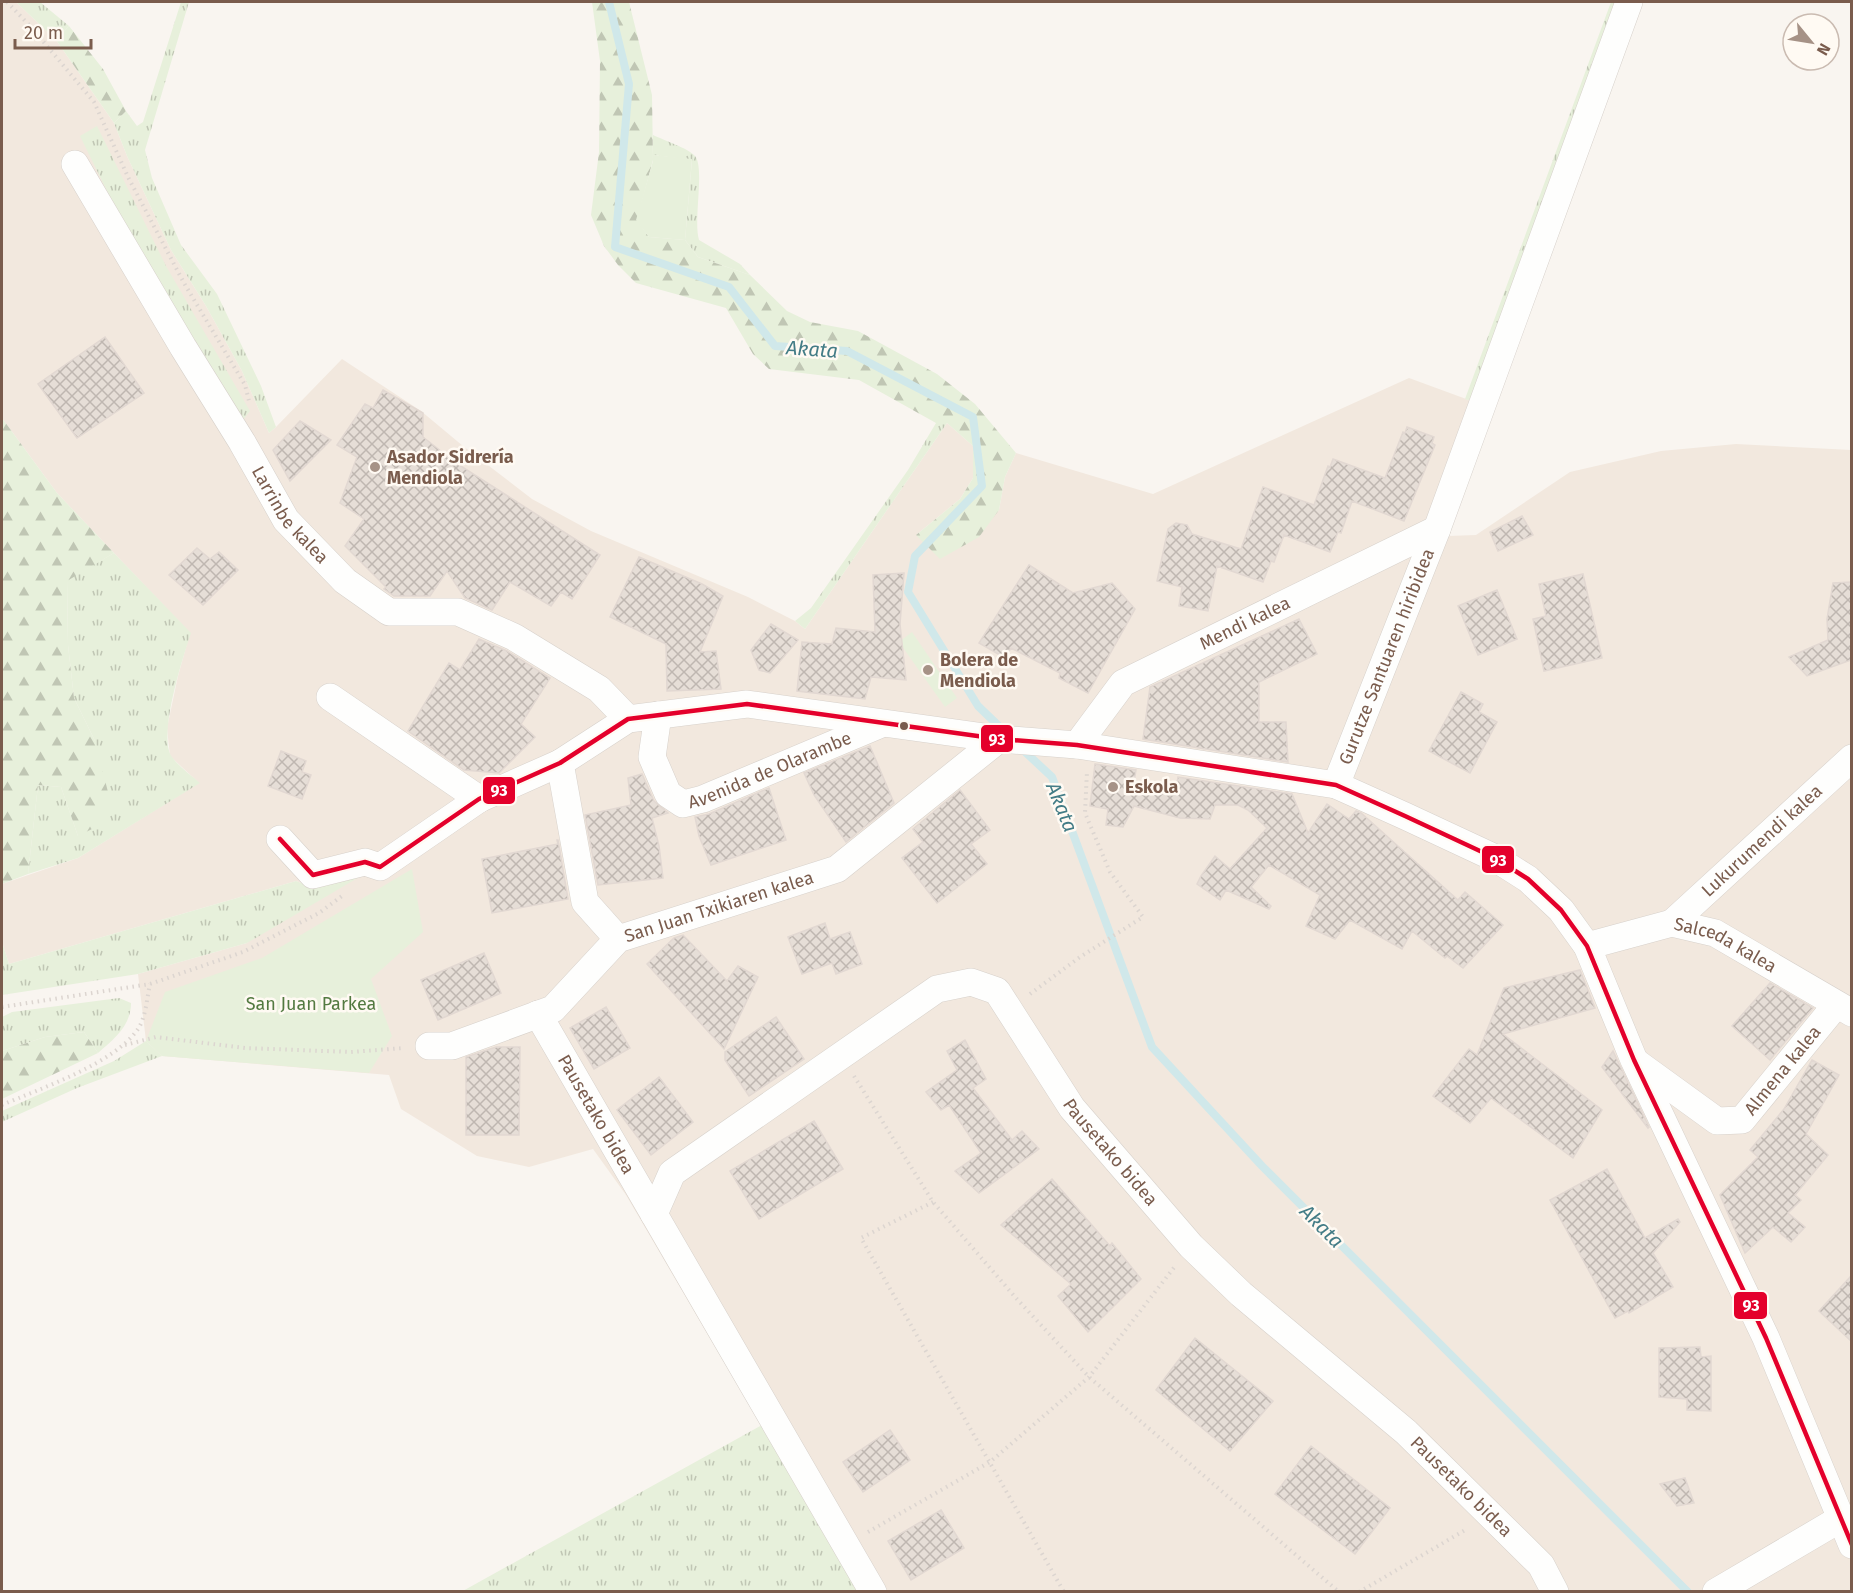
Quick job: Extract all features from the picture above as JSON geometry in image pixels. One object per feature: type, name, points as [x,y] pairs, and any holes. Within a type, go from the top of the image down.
[{"type":"street","name":"Gurutze Santuaren hiribidea","points":[[1336,785],[1437,529],[1629,2]]},
{"type":"street","name":"Larrinbe kalea","points":[[75,164],[242,442],[286,520],[345,581],[389,612],[458,612],[514,637],[599,688],[628,719]]},
{"type":"street","name":"Mendi kalea","points":[[1082,746],[1123,683],[1437,529]]},
{"type":"street","points":[[330,697],[478,799]]},
{"type":"street","points":[[280,839],[313,875],[365,862],[380,867],[478,799],[560,763],[628,719],[747,704],[999,739],[1082,746],[1336,785],[1494,858],[1520,874],[1561,910],[1587,946],[1634,1060],[1766,1338],[1851,1545]]},
{"type":"street","name":"Avenida de Olarambe","points":[[658,715],[652,757],[668,794],[683,804],[703,799],[882,724]]},
{"type":"street","name":"San Juan Txikiaren kalea","points":[[429,1046],[452,1046],[553,1009],[618,939],[837,869],[999,739]]},
{"type":"street","name":"Lukurumendi kalea","points":[[1672,923],[1851,758]]},
{"type":"street","points":[[560,763],[585,902],[618,939]]},
{"type":"street","name":"Salceda kalea","points":[[1587,946],[1672,923],[1715,933],[1844,1009]]},
{"type":"street","name":"Pausetako bidea","points":[[654,1214],[672,1173],[937,989],[971,982],[997,991],[1072,1108],[1191,1246],[1241,1294],[1406,1432],[1541,1565],[1555,1592]]},
{"type":"street","name":"Almena kalea","points":[[1634,1060],[1717,1121],[1742,1120],[1844,1009]]},
{"type":"street","name":"Pausetako bidea","points":[[538,1014],[873,1592]]},
{"type":"street","points":[[1716,1592],[1840,1519]]},
{"type":"path","points":[[7,2],[94,102],[129,179],[178,273],[245,385],[253,418],[242,442]]},
{"type":"path","points":[[1009,1010],[1080,957],[1143,917],[1110,872],[1085,813],[1082,746]]},
{"type":"path","points":[[2,1007],[150,984],[243,952],[319,913],[345,894]]},
{"type":"path","points":[[125,1045],[140,1026],[150,984]]},
{"type":"path","points":[[2,1105],[81,1071],[125,1045],[156,1037],[245,1048],[351,1052],[429,1046]]},
{"type":"path","points":[[841,1055],[933,1202],[1016,1298],[1089,1377],[1339,1592]]},
{"type":"path","points":[[933,1202],[861,1238],[1064,1592]]},
{"type":"path","points":[[846,1545],[990,1462],[1089,1377],[1191,1246]]},
{"type":"path","points":[[1359,1592],[1491,1515]]},
{"type":"shaded area","points":[[2,2],[16,2],[56,40],[114,123],[171,250],[206,306],[242,371],[269,433],[342,359],[421,411],[532,499],[591,531],[748,597],[795,621],[805,629],[947,423],[973,446],[973,478],[960,499],[916,535],[999,510],[1005,477],[1016,453],[1153,494],[1409,378],[1488,407],[1448,536],[1476,535],[1570,472],[1661,451],[1736,444],[1851,450],[1851,1591],[858,1591],[626,1195],[593,1149],[529,1167],[477,1156],[401,1109],[389,1075],[162,1056],[146,1041],[138,974],[247,943],[304,884],[296,881],[9,964],[2,942],[2,884],[78,858],[199,783],[170,756],[167,728],[190,633],[57,493],[2,418]]},
{"type":"green space","points":[[16,2],[40,2],[69,26],[56,40]]},
{"type":"green space","points":[[181,2],[189,2],[145,150],[152,178],[181,245],[217,294],[261,386],[276,427],[269,433],[242,371],[206,306],[171,250],[114,123],[126,111],[137,126],[143,122]]},
{"type":"green space","points":[[592,2],[629,2],[652,95],[653,160],[637,220],[649,237],[685,240],[698,257],[750,275],[787,311],[810,322],[858,331],[937,374],[975,404],[1016,453],[1005,477],[999,510],[979,537],[940,559],[916,535],[960,499],[973,478],[973,446],[947,423],[936,423],[859,380],[769,369],[753,354],[726,308],[636,283],[618,265],[604,246],[591,215],[599,152],[600,61]]},
{"type":"green space","points":[[1611,2],[1621,2],[1474,402],[1465,399]]},
{"type":"green space","points":[[69,26],[103,69],[126,111],[114,123],[56,40]]},
{"type":"green space","points":[[97,126],[166,266],[250,411],[243,420],[131,240],[80,136]]},
{"type":"green space","points":[[653,135],[695,156],[699,171],[697,220],[699,240],[740,264],[750,275],[698,257],[685,240],[692,160],[653,155]]},
{"type":"green space","points":[[653,155],[692,159],[685,240],[649,237],[636,220]]},
{"type":"green space","points":[[2,418],[57,493],[114,553],[67,581],[68,645],[74,698],[95,741],[108,792],[92,829],[78,836],[61,787],[38,785],[28,874],[2,884]]},
{"type":"green space","points":[[936,423],[947,423],[805,629],[795,621],[811,608],[908,470]]},
{"type":"green space","points":[[114,553],[191,633],[169,715],[168,747],[175,761],[200,783],[78,858],[28,874],[38,785],[61,787],[78,836],[95,741],[74,698],[68,645],[67,580]]},
{"type":"green space","name":"Bolera de Mendiola","points":[[912,632],[957,698],[945,707],[899,642]]},
{"type":"green space","name":"San Juan Parkea","points":[[412,869],[423,932],[371,979],[392,1036],[369,1073],[162,1056],[146,1041],[165,992],[262,958]]},
{"type":"green space","points":[[361,876],[247,943],[138,974],[2,995],[2,942],[9,964],[296,881],[304,884]]},
{"type":"green space","points":[[119,998],[131,1003],[128,1019],[110,1043],[98,1053],[84,1032],[45,1037],[2,1051],[2,1017],[12,1012]]},
{"type":"green space","points":[[84,1032],[98,1053],[2,1099],[2,1051],[45,1037]]},
{"type":"green space","points":[[146,1041],[162,1056],[77,1088],[2,1122],[2,1111],[114,1061]]},
{"type":"green space","points":[[762,1425],[858,1592],[461,1592]]},
{"type":"building","points":[[105,337],[144,393],[77,438],[38,384]]},
{"type":"building","points":[[383,390],[423,413],[423,437],[456,463],[600,555],[572,599],[561,592],[551,606],[510,582],[492,610],[465,598],[447,571],[430,596],[394,596],[384,589],[386,587],[345,546],[364,519],[340,503],[357,457],[337,445],[365,404],[373,408]]},
{"type":"building","points":[[300,421],[331,440],[290,481],[273,450]]},
{"type":"building","points":[[1407,427],[1434,437],[1432,443],[1435,445],[1404,521],[1352,501],[1341,533],[1338,532],[1330,552],[1284,535],[1274,562],[1271,561],[1263,582],[1217,566],[1208,611],[1179,606],[1182,587],[1157,581],[1168,529],[1176,523],[1187,525],[1192,534],[1241,549],[1263,487],[1314,505],[1328,466],[1330,467],[1333,459],[1385,478]]},
{"type":"building","points":[[1522,516],[1533,535],[1498,551],[1490,532]]},
{"type":"building","points":[[197,548],[210,559],[219,552],[238,570],[203,605],[169,575]]},
{"type":"building","points":[[639,557],[702,584],[723,596],[700,652],[716,651],[721,689],[667,691],[666,644],[610,617]]},
{"type":"building","points":[[1029,565],[1073,593],[1112,583],[1135,609],[1088,693],[1059,678],[1060,673],[1011,648],[1005,658],[979,643]]},
{"type":"building","points":[[904,573],[900,624],[906,680],[871,677],[865,699],[797,691],[802,642],[832,644],[836,628],[875,632],[873,575]]},
{"type":"building","points":[[1583,574],[1602,658],[1544,671],[1533,619],[1546,616],[1539,584]]},
{"type":"building","points":[[1851,582],[1851,660],[1807,676],[1789,657],[1828,640],[1827,619],[1833,583]]},
{"type":"building","points":[[1497,590],[1517,639],[1478,655],[1458,606]]},
{"type":"building","points":[[1299,619],[1317,654],[1259,682],[1259,722],[1286,722],[1288,762],[1143,739],[1150,687]]},
{"type":"building","points":[[771,624],[798,640],[770,673],[759,670],[751,650]]},
{"type":"building","points":[[479,639],[507,651],[550,678],[521,724],[535,737],[499,773],[464,770],[408,731],[449,663],[460,670]]},
{"type":"building","points":[[1461,692],[1483,704],[1479,712],[1497,722],[1470,773],[1429,751]]},
{"type":"building","points":[[870,746],[894,803],[846,842],[814,795],[804,773]]},
{"type":"building","points":[[281,751],[306,761],[302,772],[311,775],[302,799],[268,786]]},
{"type":"building","points":[[1095,764],[1136,770],[1133,788],[1175,795],[1178,777],[1292,794],[1308,833],[1327,804],[1349,819],[1356,811],[1458,900],[1465,892],[1503,925],[1463,968],[1447,956],[1445,958],[1412,931],[1402,949],[1350,920],[1335,939],[1306,926],[1320,895],[1269,865],[1251,887],[1271,906],[1269,909],[1226,890],[1220,900],[1197,884],[1201,876],[1215,856],[1230,869],[1267,828],[1248,810],[1238,805],[1215,805],[1210,819],[1180,818],[1134,806],[1123,827],[1106,825],[1108,809],[1090,806]]},
{"type":"building","points":[[642,774],[654,801],[668,813],[652,818],[659,846],[663,878],[598,885],[585,815],[631,805],[628,778]]},
{"type":"building","points":[[769,788],[786,840],[711,865],[699,836],[695,817],[709,814]]},
{"type":"building","points":[[960,790],[990,830],[971,844],[987,864],[937,903],[902,858],[923,842],[913,829]]},
{"type":"building","points":[[558,840],[568,899],[492,913],[482,859],[558,844]]},
{"type":"building","points":[[825,923],[830,939],[850,932],[862,964],[836,974],[832,963],[802,974],[788,937]]},
{"type":"building","points":[[683,935],[727,981],[738,966],[758,977],[724,1049],[647,964],[674,938]]},
{"type":"building","points":[[484,953],[501,993],[438,1020],[421,980]]},
{"type":"building","points":[[1580,970],[1595,1008],[1503,1034],[1602,1110],[1573,1158],[1491,1098],[1470,1123],[1433,1096],[1469,1049],[1477,1055],[1504,988]]},
{"type":"building","points":[[1770,983],[1813,1008],[1770,1060],[1732,1026]]},
{"type":"building","points":[[606,1007],[630,1048],[594,1069],[570,1028]]},
{"type":"building","points":[[776,1017],[804,1059],[749,1096],[725,1060],[725,1052]]},
{"type":"building","points":[[965,1040],[986,1079],[973,1088],[1012,1140],[1022,1131],[1039,1149],[979,1193],[955,1171],[981,1153],[949,1105],[941,1110],[926,1092],[957,1070],[947,1051]]},
{"type":"building","points":[[496,1047],[520,1047],[519,1135],[466,1135],[466,1057]]},
{"type":"building","points":[[1613,1051],[1649,1127],[1648,1128],[1602,1067]]},
{"type":"building","points":[[1812,1060],[1839,1075],[1806,1134],[1828,1155],[1795,1195],[1801,1200],[1788,1213],[1805,1227],[1791,1242],[1773,1227],[1745,1253],[1720,1195],[1758,1157],[1750,1150],[1784,1109]]},
{"type":"building","points":[[659,1077],[693,1122],[651,1155],[617,1110]]},
{"type":"building","points":[[814,1121],[843,1169],[759,1219],[730,1171]]},
{"type":"building","points":[[1607,1169],[1645,1238],[1678,1219],[1680,1222],[1653,1253],[1673,1287],[1629,1313],[1628,1311],[1615,1318],[1550,1200]]},
{"type":"building","points":[[1052,1179],[1110,1246],[1112,1243],[1141,1279],[1088,1332],[1058,1296],[1071,1284],[1001,1225]]},
{"type":"building","points":[[1851,1276],[1851,1341],[1819,1311]]},
{"type":"building","points":[[1195,1338],[1273,1401],[1230,1451],[1156,1390]]},
{"type":"building","points":[[1700,1347],[1701,1357],[1711,1356],[1711,1411],[1687,1410],[1687,1399],[1659,1397],[1659,1348]]},
{"type":"building","points":[[890,1430],[910,1460],[863,1492],[843,1462]]},
{"type":"building","points":[[1311,1446],[1390,1508],[1355,1554],[1275,1494]]},
{"type":"building","points":[[1685,1478],[1694,1503],[1677,1506],[1660,1484]]},
{"type":"building","points":[[941,1510],[964,1548],[911,1580],[888,1541]]},
{"type":"waterway","name":"Akata","points":[[609,2],[629,84],[615,247],[729,287],[775,346],[847,351],[973,417],[982,486],[915,556],[908,592],[978,706],[1005,732]]},
{"type":"waterway","name":"Akata","points":[[1022,749],[1052,777],[1152,1047],[1262,1166],[1688,1592]]},
{"type":"transit line","name":"93","points":[[280,839],[313,875],[365,862],[380,867],[479,799],[560,763],[628,719],[747,704],[999,739],[1077,745],[1336,785],[1495,858],[1528,879],[1561,910],[1587,946],[1634,1060],[1766,1338],[1852,1545]]},
{"type":"place","name":"Asador Sidrería Mendiola","points":[[375,467]]},
{"type":"place","name":"Bolera de Mendiola","points":[[928,670]]},
{"type":"place","name":"Eskola","points":[[1113,787]]}]
